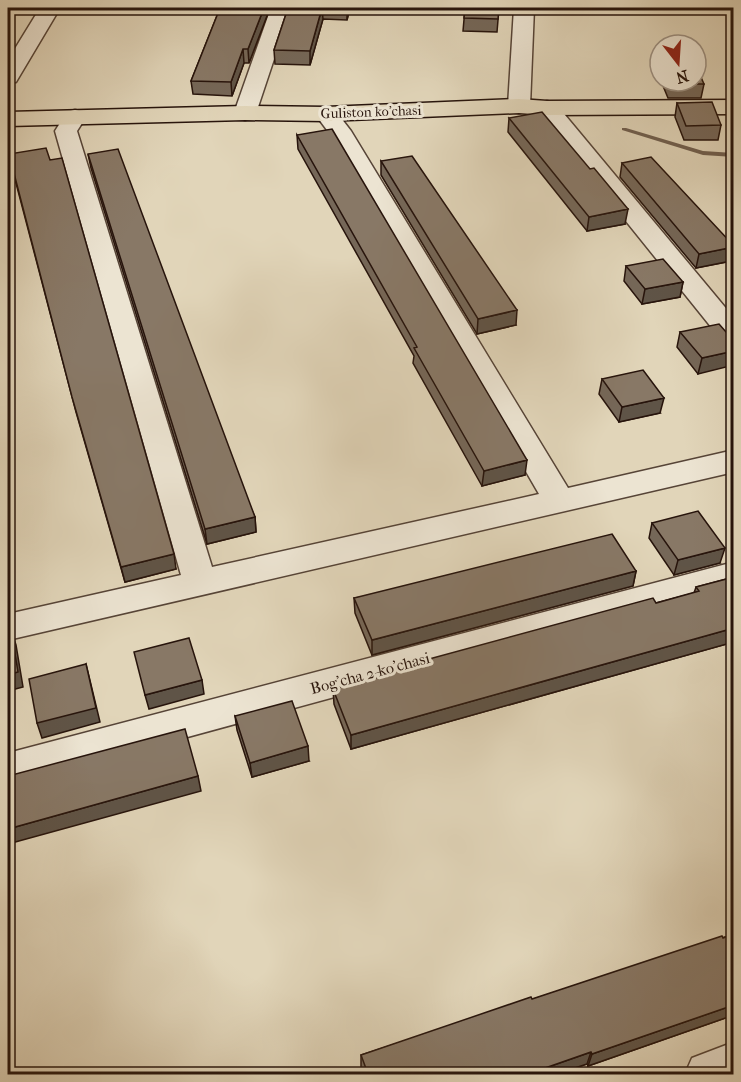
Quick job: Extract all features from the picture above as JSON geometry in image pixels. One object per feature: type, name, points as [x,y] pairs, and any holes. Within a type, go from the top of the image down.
[{"type":"main road","name":"Guliston ko'chasi","points":[[8,119],[245,112],[326,114],[519,106],[547,108],[734,107]]},
{"type":"street","points":[[8,77],[50,8]]},
{"type":"street","points":[[245,112],[281,8]]},
{"type":"street","points":[[519,106],[524,8]]},
{"type":"street","points":[[547,108],[734,336]]},
{"type":"street","points":[[326,114],[340,131],[560,502]]},
{"type":"street","points":[[75,117],[66,132],[200,583]]},
{"type":"street","points":[[8,627],[734,461]]},
{"type":"street","name":"Bog'cha 2-ko'chasi","points":[[8,770],[734,575]]},
{"type":"street","points":[[708,1074],[734,1065]]},
{"type":"building","points":[[220,8],[264,8],[248,49],[243,49],[231,82],[191,81]]},
{"type":"building","points":[[288,8],[322,8],[310,51],[274,50]]},
{"type":"building","points":[[465,8],[499,8],[498,19],[464,18]]},
{"type":"building","points":[[712,102],[721,125],[686,126],[677,103]]},
{"type":"building","points":[[542,112],[590,169],[594,168],[628,209],[589,217],[509,118]]},
{"type":"building","points":[[332,129],[527,460],[484,471],[297,135]]},
{"type":"building","points":[[46,148],[50,160],[62,158],[174,554],[121,567],[72,397],[9,154]]},
{"type":"building","points":[[118,149],[255,517],[205,529],[88,154]]},
{"type":"building","points":[[412,156],[517,310],[478,319],[381,161]]},
{"type":"building","points":[[651,157],[734,247],[699,254],[622,163]]},
{"type":"building","points":[[663,259],[683,282],[645,289],[626,266]]},
{"type":"building","points":[[719,324],[734,341],[734,351],[702,358],[680,332]]},
{"type":"building","points":[[643,370],[664,398],[622,407],[602,379]]},
{"type":"building","points":[[698,511],[725,548],[678,560],[652,523]]},
{"type":"building","points":[[612,534],[636,571],[372,640],[354,598]]},
{"type":"building","points":[[734,577],[734,628],[351,735],[333,689],[387,675],[385,671],[653,598],[656,603],[699,591],[696,587]]},
{"type":"building","points":[[11,630],[18,672],[8,675],[8,631]]},
{"type":"building","points":[[189,638],[202,680],[145,695],[134,652]]},
{"type":"building","points":[[86,664],[96,708],[37,723],[29,679]]},
{"type":"building","points":[[292,701],[308,746],[250,763],[235,716]]},
{"type":"building","points":[[185,729],[198,776],[8,829],[8,776]]},
{"type":"building","points":[[734,934],[734,1005],[592,1054],[591,1052],[528,1074],[368,1074],[361,1055],[531,997],[532,999]]},
{"type":"waterway","points":[[624,129],[703,153],[734,155]]}]
